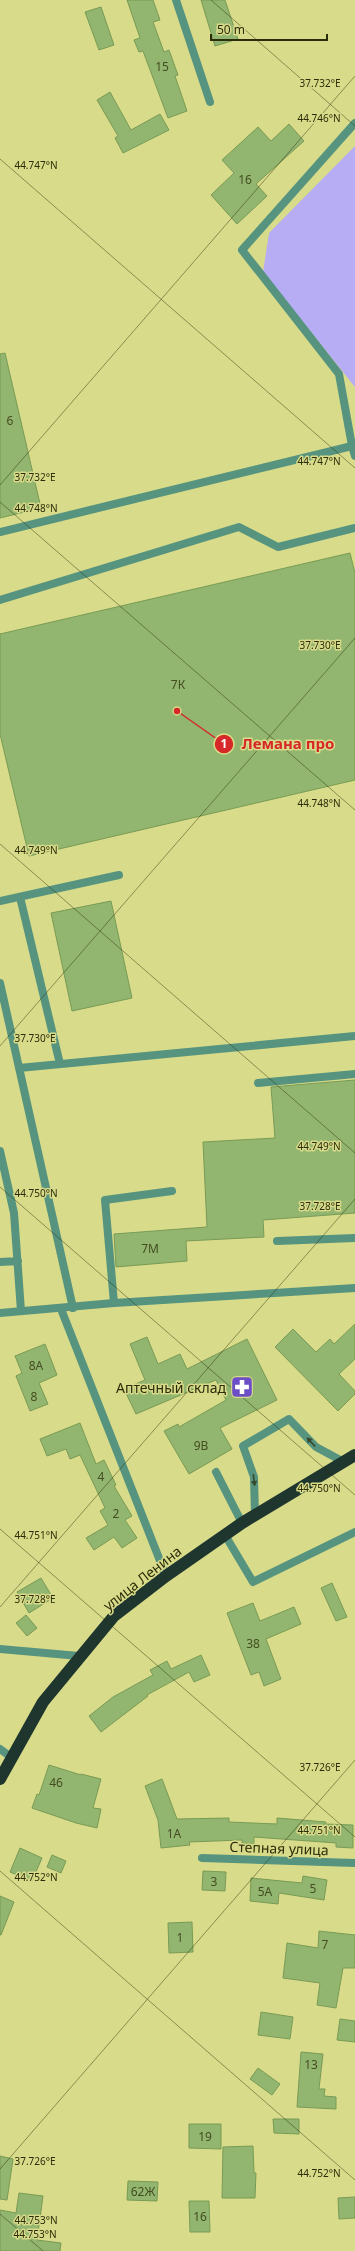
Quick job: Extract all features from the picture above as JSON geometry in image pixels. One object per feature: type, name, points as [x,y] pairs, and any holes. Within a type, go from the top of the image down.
[{"type":"highway","name":"улица Ленина","points":[[0,1779],[43,1702],[79,1656],[114,1616],[166,1576],[242,1523],[355,1455]]},
{"type":"street","points":[[176,0],[210,102]]},
{"type":"street","points":[[355,123],[242,250],[339,374],[355,456]]},
{"type":"street","points":[[0,532],[352,446]]},
{"type":"street","points":[[0,600],[239,527],[278,547],[355,528]]},
{"type":"street","points":[[0,901],[119,875]]},
{"type":"street","points":[[20,896],[60,1064]]},
{"type":"street","points":[[0,983],[73,1308]]},
{"type":"street","points":[[19,1068],[355,1036]]},
{"type":"street","points":[[258,1083],[355,1074]]},
{"type":"street","points":[[0,1151],[14,1213],[21,1311]]},
{"type":"street","points":[[114,1303],[105,1200],[172,1191]]},
{"type":"street","points":[[277,1241],[355,1238]]},
{"type":"street","points":[[0,1262],[18,1261]]},
{"type":"street","points":[[0,1313],[73,1308],[114,1303],[355,1288]]},
{"type":"street","points":[[61,1309],[166,1576]]},
{"type":"street","points":[[255,1515],[254,1477],[243,1446],[290,1419],[316,1447],[344,1462]]},
{"type":"street","points":[[216,1472],[242,1523]]},
{"type":"street","points":[[225,1535],[253,1582],[355,1532]]},
{"type":"street","points":[[0,1649],[79,1656]]},
{"type":"street","points":[[0,1749],[11,1757]]},
{"type":"street","name":"Степная улица","points":[[202,1858],[355,1863]]},
{"type":"shaded area","points":[[355,146],[355,387],[263,272],[269,233]]},
{"type":"building","points":[[127,0],[153,0],[160,20],[153,22],[164,52],[169,50],[178,75],[175,76],[187,111],[168,118],[143,51],[139,52],[134,40],[140,38]]},
{"type":"building","points":[[201,0],[225,0],[238,39],[215,46]]},
{"type":"building","points":[[101,7],[114,45],[99,50],[85,12]]},
{"type":"building","points":[[110,92],[131,130],[160,114],[169,130],[123,153],[115,138],[118,136],[97,100]]},
{"type":"building","points":[[289,124],[304,141],[256,184],[267,196],[237,224],[211,195],[234,173],[222,160],[258,127],[271,141]]},
{"type":"building","points":[[5,353],[41,508],[0,518],[0,354]]},
{"type":"building","points":[[350,553],[355,573],[355,780],[29,856],[0,734],[0,634]]},
{"type":"building","points":[[111,901],[132,998],[72,1011],[51,913]]},
{"type":"building","points":[[355,1080],[355,1213],[263,1220],[264,1237],[186,1241],[187,1261],[116,1267],[114,1234],[207,1227],[203,1142],[275,1138],[271,1087]]},
{"type":"building","points":[[355,1324],[355,1359],[339,1374],[355,1391],[355,1394],[338,1411],[275,1347],[293,1329],[316,1352],[330,1339],[334,1344]]},
{"type":"building","points":[[147,1337],[158,1364],[180,1354],[187,1369],[247,1339],[277,1400],[220,1428],[232,1449],[189,1474],[164,1431],[178,1424],[179,1427],[226,1400],[216,1380],[136,1414],[124,1389],[145,1380],[130,1344]]},
{"type":"building","points":[[45,1344],[57,1375],[39,1383],[48,1404],[30,1411],[16,1376],[22,1373],[15,1356]]},
{"type":"building","points":[[80,1423],[96,1464],[104,1460],[116,1485],[114,1486],[132,1516],[125,1520],[137,1538],[122,1548],[114,1537],[94,1550],[86,1538],[108,1525],[100,1511],[105,1508],[80,1455],[70,1459],[66,1449],[47,1456],[40,1439]]},
{"type":"building","points":[[41,1578],[53,1598],[29,1613],[17,1592]]},
{"type":"building","points":[[332,1583],[347,1617],[336,1621],[321,1588]]},
{"type":"building","points":[[253,1603],[260,1621],[294,1607],[301,1624],[266,1639],[281,1679],[264,1686],[259,1672],[251,1675],[227,1613]]},
{"type":"building","points":[[26,1615],[37,1628],[27,1636],[16,1623]]},
{"type":"building","points":[[201,1655],[210,1675],[194,1682],[189,1672],[147,1695],[148,1696],[101,1732],[89,1716],[113,1697],[153,1675],[150,1670],[167,1661],[171,1669]]},
{"type":"building","points":[[49,1765],[81,1775],[101,1779],[93,1808],[101,1809],[97,1828],[76,1823],[32,1808],[37,1794],[39,1795]]},
{"type":"building","points":[[162,1779],[177,1819],[229,1818],[229,1822],[277,1824],[277,1818],[326,1822],[325,1824],[353,1825],[353,1848],[336,1847],[336,1843],[254,1837],[254,1844],[242,1843],[242,1840],[189,1842],[190,1845],[161,1848],[158,1820],[145,1786]]},
{"type":"building","points":[[20,1848],[42,1858],[32,1881],[10,1872]]},
{"type":"building","points":[[52,1855],[66,1861],[61,1873],[47,1867]]},
{"type":"building","points":[[203,1871],[226,1872],[225,1891],[202,1890]]},
{"type":"building","points":[[303,1876],[327,1880],[324,1900],[279,1893],[278,1904],[250,1901],[251,1878],[302,1883]]},
{"type":"building","points":[[0,1896],[14,1902],[1,1935],[0,1935]]},
{"type":"building","points":[[192,1922],[193,1952],[169,1953],[168,1923]]},
{"type":"building","points":[[319,1931],[355,1935],[355,1968],[343,1968],[336,2008],[317,2005],[320,1983],[283,1978],[287,1943],[318,1948]]},
{"type":"building","points":[[261,2012],[293,2017],[290,2039],[258,2035]]},
{"type":"building","points":[[340,2019],[355,2021],[355,2042],[337,2040]]},
{"type":"building","points":[[301,2052],[323,2054],[319,2089],[325,2089],[324,2096],[336,2097],[336,2109],[297,2107]]},
{"type":"building","points":[[258,2068],[280,2084],[272,2095],[250,2079]]},
{"type":"building","points":[[273,2119],[299,2119],[299,2134],[274,2133]]},
{"type":"building","points":[[189,2124],[221,2124],[221,2149],[189,2148]]},
{"type":"building","points":[[253,2146],[254,2173],[256,2173],[255,2198],[222,2198],[223,2147]]},
{"type":"building","points":[[0,2156],[13,2159],[7,2200],[0,2199]]},
{"type":"building","points":[[128,2181],[158,2182],[157,2201],[127,2200]]},
{"type":"building","points":[[19,2193],[43,2196],[37,2240],[61,2243],[60,2251],[0,2251],[0,2210],[16,2213]]},
{"type":"building","points":[[355,2197],[355,2218],[339,2219],[338,2198]]},
{"type":"building","points":[[189,2201],[209,2201],[210,2232],[190,2232]]},
{"type":"place","name":"Лемана про","points":[[177,711]]},
{"type":"place","name":"Аптечный склад","points":[[242,1387]]}]
